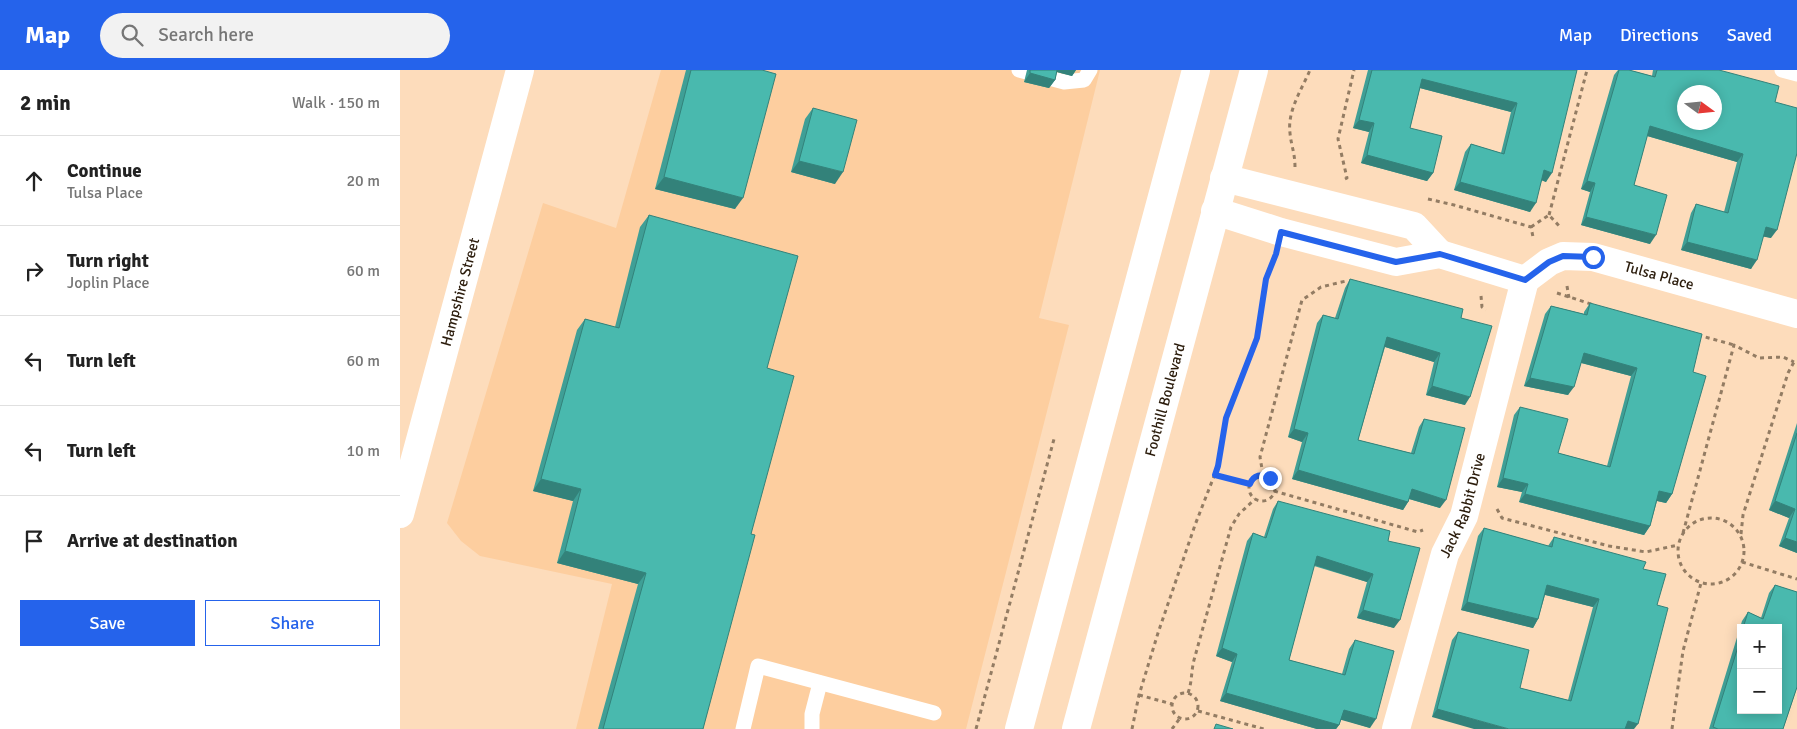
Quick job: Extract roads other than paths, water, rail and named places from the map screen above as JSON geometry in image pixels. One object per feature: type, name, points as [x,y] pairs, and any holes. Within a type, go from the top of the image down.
[{"type":"street","name":"Hampshire Street","points":[[400,514],[520,70]]},
{"type":"street","points":[[1019,729],[1196,70]]},
{"type":"street","name":"Foothill Boulevard","points":[[1076,729],[1254,70]]},
{"type":"street","points":[[1224,178],[1414,226],[1440,254]]},
{"type":"street","points":[[1215,211],[1281,232],[1396,262],[1440,254],[1525,280]]},
{"type":"street","points":[[1350,250],[1361,213]]},
{"type":"street","name":"Tulsa Place","points":[[1525,280],[1549,262],[1563,256],[1593,257],[1797,314]]},
{"type":"street","name":"Jack Rabbit Drive","points":[[1396,729],[1445,554],[1464,516],[1525,280]]},
{"type":"lane","points":[[1019,70],[1064,82],[1084,80],[1090,70]]},
{"type":"lane","points":[[1782,70],[1797,74]]},
{"type":"lane","points":[[743,729],[758,666],[934,712]]},
{"type":"lane","points":[[812,729],[812,714],[820,683]]}]
